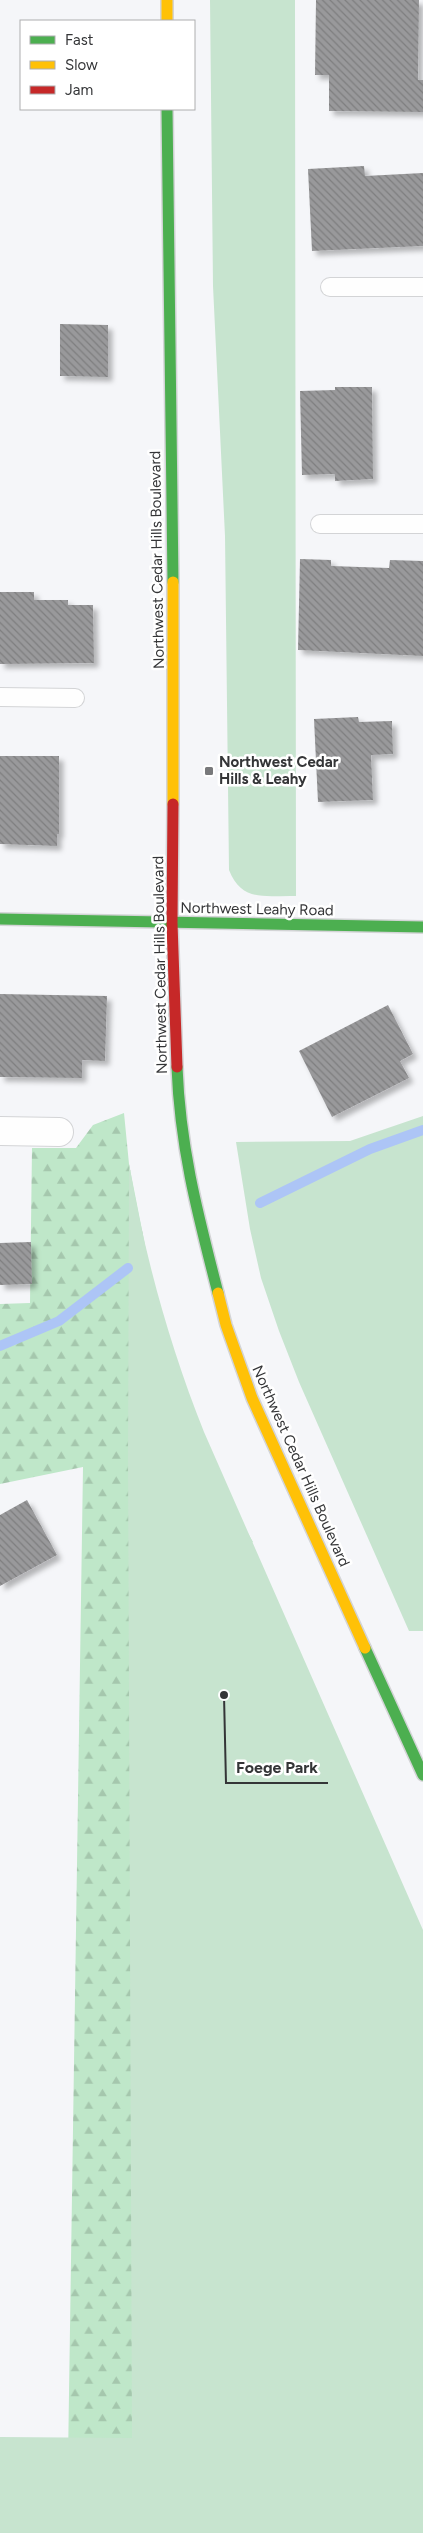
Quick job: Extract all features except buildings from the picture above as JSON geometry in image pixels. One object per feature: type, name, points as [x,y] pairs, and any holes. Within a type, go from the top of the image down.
[{"type":"main road","points":[[167,0],[167,20]]},
{"type":"main road","name":"Northwest Cedar Hills Boulevard","points":[[167,110],[168,314],[174,625],[172,923],[179,1113],[191,1190],[226,1324],[252,1398],[423,1775]]},
{"type":"main road","name":"Northwest Leahy Road","points":[[0,919],[423,927]]},
{"type":"street","points":[[0,1131],[59,1132]]},
{"type":"lane","points":[[330,287],[423,287]]},
{"type":"lane","points":[[320,524],[423,524]]},
{"type":"lane","points":[[0,697],[74,698]]},
{"type":"green space","points":[[210,0],[295,0],[296,896],[265,896],[248,892],[234,881],[229,870],[225,536],[213,286]]},
{"type":"green space","points":[[124,1113],[129,1164],[178,1413],[253,1542],[154,1602],[423,2533],[0,2533],[68,2460],[83,1467],[0,1484],[0,1304],[30,1303],[32,1148],[76,1148],[93,1125]]},
{"type":"green space","points":[[423,1116],[423,1631],[409,1631],[299,1382],[279,1331],[261,1278],[250,1229],[236,1142],[350,1141]]},
{"type":"green space","points":[[129,1164],[135,1199],[159,1300],[191,1399],[423,1930],[423,2533],[0,2533],[0,2437],[132,2438],[128,1459]]},
{"type":"waterway","points":[[260,1203],[370,1149],[423,1130]]},
{"type":"waterway","points":[[0,1346],[59,1321],[128,1268]]},
{"type":"traffic: fast","points":[[167,110],[173,582]]},
{"type":"traffic: fast","points":[[0,919],[423,927]]},
{"type":"traffic: fast","points":[[177,1067],[186,1154],[197,1209],[218,1293]]},
{"type":"traffic: fast","points":[[365,1648],[423,1775]]},
{"type":"traffic: slow","points":[[167,0],[167,20]]},
{"type":"traffic: slow","points":[[173,582],[173,804]]},
{"type":"traffic: slow","points":[[218,1293],[226,1325],[252,1398],[365,1648]]},
{"type":"traffic: jam","points":[[173,804],[172,923],[177,1067]]},
{"type":"place","name":"Northwest Cedar Hills & Leahy","points":[[209,771]]},
{"type":"place","name":"Foege Park","points":[[224,1695]]}]
